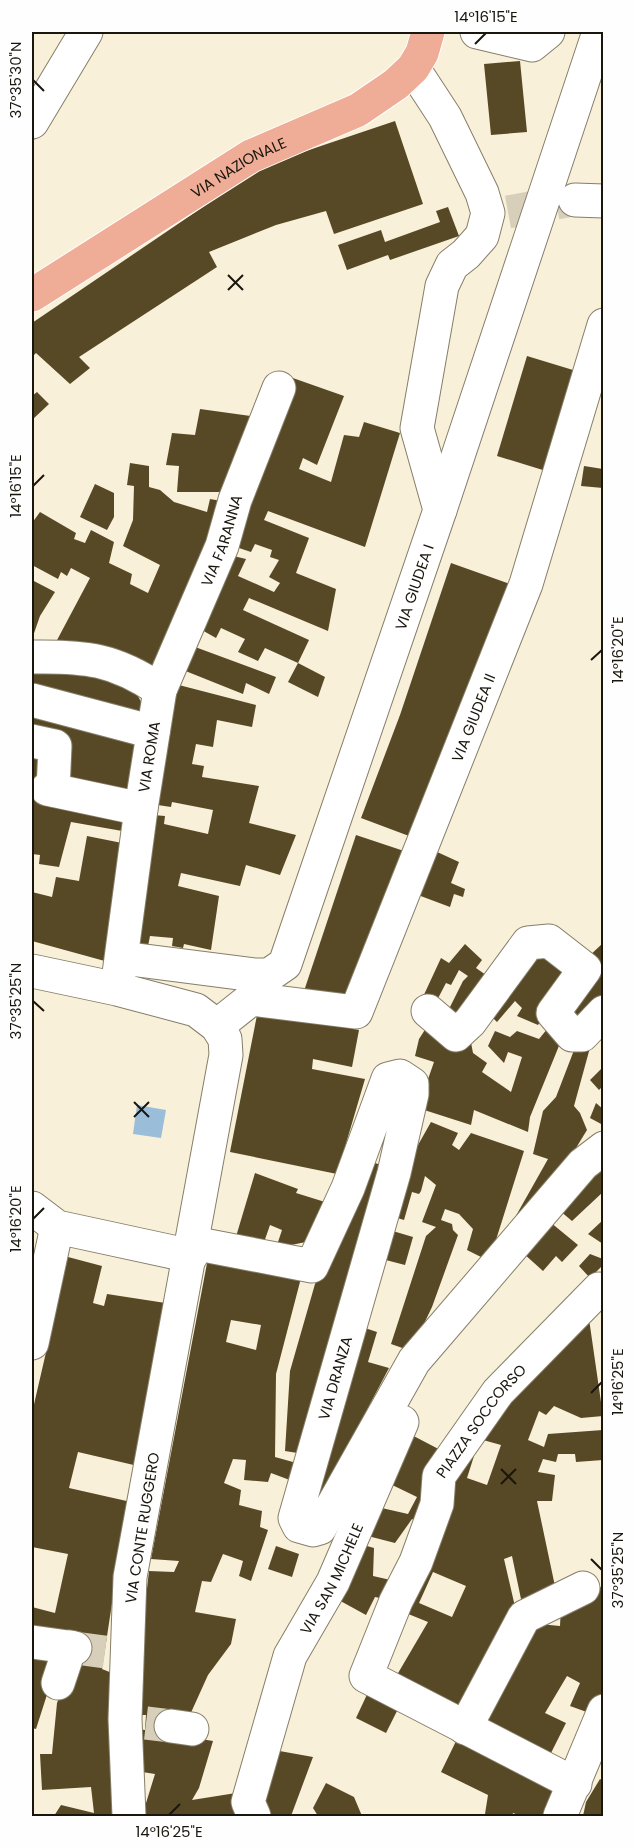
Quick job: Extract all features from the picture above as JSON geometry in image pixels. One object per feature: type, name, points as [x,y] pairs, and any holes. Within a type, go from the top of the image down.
[{"type":"main road","name":"VIA NAZIONALE","points":[[32,295],[251,156],[358,110],[396,84],[413,68],[422,54],[428,32]]},
{"type":"street","points":[[32,122],[86,32]]},
{"type":"street","points":[[477,32],[532,45],[548,32]]},
{"type":"street","name":"VIA GIUDEA I","points":[[119,973],[269,975],[285,964],[600,32]]},
{"type":"street","points":[[413,68],[445,117],[482,193],[498,212],[482,236],[466,254],[452,265],[441,286],[417,428],[440,510]]},
{"type":"street","name":"VIA GIUDEA II","points":[[217,1026],[251,999],[356,1012],[526,584],[603,325]]},
{"type":"street","name":"VIA FARANNA","points":[[160,690],[222,546],[235,500],[279,388]]},
{"type":"street","points":[[32,657],[81,656],[135,673],[160,690]]},
{"type":"street","name":"VIA ROMA","points":[[119,973],[160,690]]},
{"type":"street","points":[[32,700],[153,732]]},
{"type":"street","points":[[32,741],[55,746],[50,789],[141,809]]},
{"type":"street","points":[[428,1011],[456,1035],[470,1022],[528,943],[549,941],[585,969],[553,1013],[572,1035],[582,1035],[603,1012]]},
{"type":"street","points":[[32,971],[119,973],[196,1010],[217,1026]]},
{"type":"street","name":"VIA CONTE RUGGERO","points":[[129,1816],[158,1724],[94,1651],[130,1577],[192,1250],[226,1055],[225,1039],[217,1026]]},
{"type":"street","name":"VIA DRANZA","points":[[192,1250],[312,1266],[348,1188],[388,1079],[396,1076],[407,1078],[412,1084],[412,1094],[394,1173],[295,1518],[299,1526],[308,1531],[320,1528],[420,1354],[584,1164],[603,1148]]},
{"type":"street","points":[[32,1343],[48,1223],[192,1250]]},
{"type":"street","name":"PIAZZA SOCCORSO","points":[[465,1728],[366,1676],[396,1601],[416,1562],[437,1504],[439,1476],[498,1392],[602,1299]]},
{"type":"street","name":"VIA SAN MICHELE","points":[[254,1816],[248,1802],[290,1656],[333,1582],[392,1441],[432,1364],[430,1358],[420,1354]]},
{"type":"street","points":[[575,1784],[465,1728],[524,1617],[583,1588]]},
{"type":"street","points":[[32,1642],[94,1651]]},
{"type":"street","points":[[58,1683],[94,1651]]},
{"type":"street","points":[[560,1816],[603,1711]]},
{"type":"water","points":[[137,1105],[166,1110],[161,1138],[133,1134]]},
{"type":"building","points":[[520,61],[527,132],[491,135],[484,64]]},
{"type":"building","points":[[395,121],[423,204],[334,234],[326,211],[276,225],[209,252],[217,267],[79,357],[90,368],[70,384],[36,353],[32,357],[32,323],[256,171],[306,151]]},
{"type":"building","points":[[448,207],[459,236],[390,260],[388,255],[347,270],[338,245],[381,230],[385,242],[440,222],[436,211]]},
{"type":"building","points":[[527,356],[573,370],[546,471],[497,456]]},
{"type":"building","points":[[290,377],[344,396],[317,465],[303,458],[299,469],[331,482],[344,435],[359,437],[364,422],[400,433],[365,547],[268,511],[264,520],[309,538],[296,573],[336,589],[328,631],[249,598],[243,610],[309,640],[298,663],[265,648],[258,661],[238,652],[245,639],[221,628],[216,638],[193,625],[225,554],[246,559],[238,576],[274,592],[280,583],[269,577],[279,560],[270,557],[272,550],[255,544],[251,552],[230,545]]},
{"type":"building","points":[[37,392],[49,404],[32,420],[32,396]]},
{"type":"building","points":[[200,409],[258,417],[229,492],[177,492],[179,466],[166,465],[172,433],[195,435]]},
{"type":"building","points":[[130,463],[149,466],[149,487],[160,490],[174,502],[207,512],[210,499],[227,502],[164,665],[154,660],[152,668],[80,642],[56,642],[90,578],[71,568],[67,576],[61,572],[58,579],[32,565],[32,523],[40,512],[76,533],[74,539],[85,543],[91,530],[114,542],[109,563],[132,574],[130,584],[148,593],[160,565],[123,546],[133,520],[134,486],[127,485]]},
{"type":"building","points":[[584,466],[603,469],[603,488],[581,486]]},
{"type":"building","points":[[95,484],[114,493],[114,517],[107,530],[80,517]]},
{"type":"building","points":[[451,563],[510,584],[417,839],[361,818],[400,715]]},
{"type":"building","points":[[32,580],[55,592],[40,616],[32,639]]},
{"type":"building","points":[[187,644],[276,677],[269,694],[246,683],[243,694],[178,668]]},
{"type":"building","points":[[298,663],[325,677],[318,697],[288,682]]},
{"type":"building","points":[[79,669],[132,686],[143,705],[142,724],[32,694],[32,673]]},
{"type":"building","points":[[175,684],[256,705],[252,727],[217,720],[213,747],[196,744],[192,764],[204,766],[202,777],[259,786],[249,823],[296,835],[280,875],[246,865],[240,886],[181,873],[178,886],[219,896],[211,950],[184,944],[183,948],[172,946],[173,938],[150,936],[147,951],[133,948],[153,815],[165,816],[164,824],[208,834],[213,810],[172,802],[171,807],[151,804]]},
{"type":"building","points":[[32,708],[143,734],[132,802],[59,785],[32,735]]},
{"type":"building","points":[[32,747],[50,752],[46,794],[132,813],[128,832],[71,822],[59,867],[39,864],[40,855],[32,854]]},
{"type":"building","points":[[356,835],[410,853],[349,999],[303,994]]},
{"type":"building","points":[[87,836],[127,844],[112,963],[32,941],[32,892],[52,897],[56,877],[79,881]]},
{"type":"building","points":[[435,851],[459,862],[451,883],[465,889],[463,897],[454,894],[450,907],[410,892]]},
{"type":"building","points":[[603,943],[603,1003],[575,1030],[564,1013],[586,959]]},
{"type":"building","points":[[465,944],[482,960],[476,968],[493,980],[459,1026],[445,1017],[463,981],[468,976],[459,970],[451,985],[446,983],[434,1006],[422,999],[441,958],[449,963]]},
{"type":"building","points":[[546,951],[574,971],[538,1025],[517,1016],[522,1008],[515,1001],[497,1022],[492,1017],[510,977]]},
{"type":"building","points":[[258,1010],[359,1030],[352,1067],[313,1059],[312,1069],[365,1079],[337,1174],[230,1152]]},
{"type":"building","points":[[430,1022],[469,1032],[473,1053],[487,1063],[482,1072],[511,1092],[522,1057],[508,1052],[504,1063],[488,1046],[495,1031],[510,1037],[517,1031],[539,1039],[548,1028],[563,1036],[530,1117],[528,1132],[474,1110],[471,1125],[418,1108],[434,1062],[415,1056],[419,1039]]},
{"type":"building","points":[[591,1044],[574,1106],[580,1113],[587,1130],[549,1192],[513,1221],[548,1159],[533,1154],[543,1111],[556,1097],[576,1045]]},
{"type":"building","points":[[603,1067],[603,1086],[599,1090],[590,1080]]},
{"type":"building","points":[[596,1103],[603,1109],[603,1125],[590,1118]]},
{"type":"building","points":[[431,1122],[458,1133],[452,1145],[459,1150],[471,1133],[524,1151],[495,1243],[483,1258],[467,1250],[473,1229],[459,1214],[445,1209],[441,1220],[452,1224],[453,1230],[458,1235],[432,1307],[411,1351],[391,1344],[426,1236],[436,1227],[422,1222],[436,1185],[425,1176],[419,1194],[412,1192],[404,1220],[391,1216],[405,1168]]},
{"type":"building","points":[[603,1161],[603,1192],[572,1221],[559,1210]]},
{"type":"building","points":[[372,1162],[384,1166],[304,1454],[285,1451],[290,1371],[315,1284],[362,1195]]},
{"type":"building","points":[[255,1173],[298,1189],[296,1193],[325,1202],[311,1241],[276,1248],[282,1230],[270,1225],[262,1248],[235,1240]]},
{"type":"building","points":[[603,1220],[603,1244],[588,1234]]},
{"type":"building","points":[[550,1222],[578,1245],[562,1262],[556,1256],[543,1271],[523,1253]]},
{"type":"building","points":[[386,1229],[413,1237],[405,1265],[378,1258]]},
{"type":"building","points":[[590,1254],[603,1259],[603,1265],[590,1278],[579,1266]]},
{"type":"building","points":[[68,1257],[102,1266],[93,1303],[104,1306],[107,1294],[172,1304],[138,1466],[78,1452],[69,1488],[131,1502],[118,1564],[102,1669],[112,1673],[119,1816],[54,1816],[61,1805],[94,1813],[91,1787],[42,1790],[40,1754],[52,1754],[57,1703],[74,1660],[32,1632],[32,1607],[55,1613],[68,1554],[32,1547],[32,1413]]},
{"type":"building","points":[[208,1258],[301,1278],[276,1374],[275,1457],[300,1464],[295,1482],[271,1473],[268,1482],[244,1480],[246,1460],[233,1459],[224,1483],[241,1490],[239,1505],[262,1511],[260,1527],[268,1530],[251,1581],[239,1576],[243,1561],[223,1554],[211,1582],[202,1581],[195,1612],[236,1619],[231,1644],[208,1675],[189,1717],[171,1734],[213,1741],[199,1788],[192,1800],[236,1793],[244,1816],[142,1816],[155,1774],[136,1771],[139,1729],[145,1730],[146,1715],[142,1715],[149,1571],[174,1572],[179,1561],[151,1559]],"holes":[[[231,1320],[261,1325],[256,1350],[226,1342]]]},
{"type":"building","points":[[588,1312],[603,1416],[581,1418],[554,1406],[546,1415],[539,1411],[528,1440],[544,1447],[548,1434],[603,1430],[603,1460],[576,1462],[575,1454],[558,1454],[556,1462],[543,1459],[538,1472],[555,1475],[552,1501],[537,1501],[556,1591],[521,1599],[512,1556],[504,1559],[516,1611],[461,1717],[394,1680],[428,1622],[396,1609],[463,1452],[474,1456],[467,1478],[487,1485],[501,1445],[483,1440],[484,1422]],"holes":[[[433,1572],[466,1586],[452,1617],[419,1603]]]},
{"type":"building","points":[[359,1326],[377,1332],[368,1362],[389,1368],[322,1495],[313,1493]]},
{"type":"building","points":[[406,1432],[448,1454],[424,1524],[412,1519],[395,1543],[364,1535],[373,1506],[408,1514],[417,1497],[384,1481]]},
{"type":"building","points":[[360,1544],[374,1548],[373,1576],[395,1581],[385,1599],[375,1597],[366,1615],[335,1598]]},
{"type":"building","points":[[276,1546],[299,1554],[292,1577],[268,1569]]},
{"type":"building","points":[[603,1586],[603,1695],[595,1715],[570,1706],[580,1683],[567,1676],[545,1713],[566,1723],[548,1759],[475,1725],[539,1624],[560,1626],[561,1606]]},
{"type":"building","points":[[32,1648],[61,1651],[36,1729],[32,1728]]},
{"type":"building","points":[[371,1686],[402,1701],[386,1733],[356,1718]]},
{"type":"building","points":[[460,1733],[560,1782],[544,1816],[521,1816],[513,1813],[512,1816],[485,1814],[488,1795],[441,1772]]},
{"type":"building","points":[[274,1750],[313,1757],[291,1816],[263,1816]]},
{"type":"building","points":[[600,1779],[603,1781],[603,1816],[583,1816],[586,1802]]},
{"type":"building","points":[[326,1783],[354,1797],[362,1816],[318,1816],[313,1808]]},
{"type":"tunnel","points":[[508,212],[567,201]]},
{"type":"tunnel","points":[[75,1648],[105,1652]]},
{"type":"tunnel","points":[[146,1723],[171,1726]]}]
